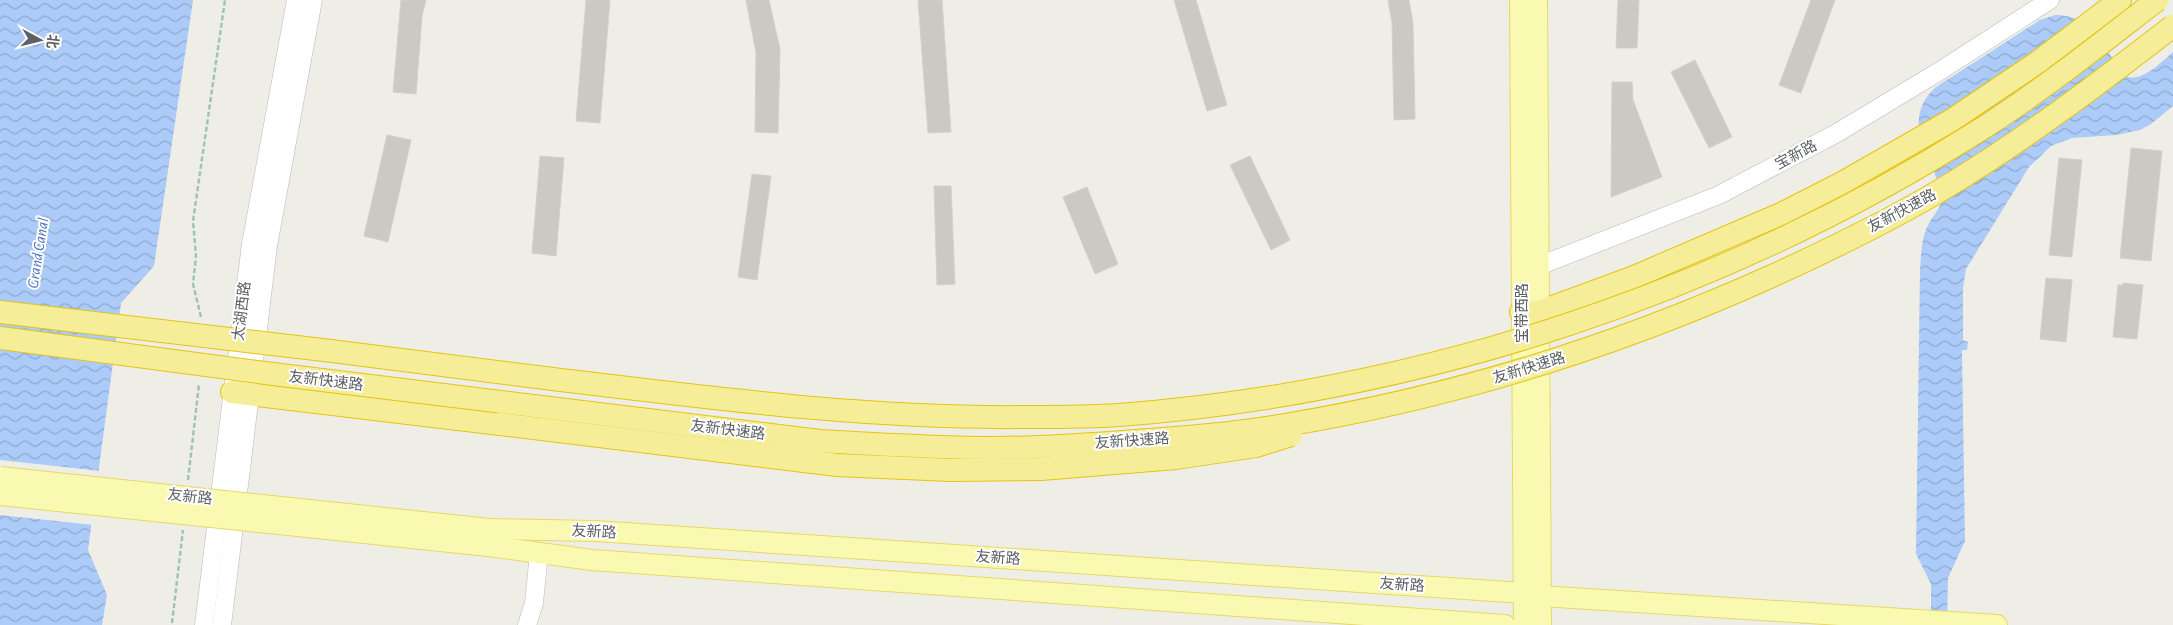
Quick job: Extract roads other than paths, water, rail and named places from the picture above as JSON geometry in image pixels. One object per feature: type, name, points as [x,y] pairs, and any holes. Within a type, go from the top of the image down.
[{"type":"highway","points":[[1530,312],[1689,254],[1783,213],[1842,182],[1952,120],[2038,62],[2120,0]]},
{"type":"highway","name":"友新快速路","points":[[0,312],[286,345],[627,388],[826,410],[891,415],[969,418],[1114,415],[1193,408],[1283,395],[1381,378],[1466,356],[1566,325],[1676,285],[1746,255],[1865,198],[1986,127],[2050,83],[2157,0]]},
{"type":"highway","name":"友新快速路","points":[[0,338],[820,441],[890,445],[1038,447],[1134,441],[1284,426],[1472,385],[1562,358],[1681,315],[1813,257],[1939,191],[2004,151],[2064,110],[2173,26]]},
{"type":"highway","points":[[241,393],[837,466],[891,469],[998,470],[1070,467],[1223,452],[1256,446],[1387,405]]},
{"type":"main road","name":"太湖西路","points":[[222,625],[251,244],[296,0]]},
{"type":"main road","name":"太湖西路","points":[[204,625],[241,393],[313,0]]},
{"type":"main road","name":"宝带西路","points":[[1520,0],[1530,266]]},
{"type":"main road","name":"宝带西路","points":[[1524,625],[1532,595],[1530,266],[1537,0]]},
{"type":"main road","name":"宝新路","points":[[1530,266],[1719,195],[1837,133],[1943,69],[2050,0]]},
{"type":"main road","name":"友新路","points":[[0,477],[489,537],[539,553],[602,561],[1505,625]]},
{"type":"main road","name":"友新路","points":[[0,495],[489,537],[595,531],[1997,625]]},
{"type":"main road","points":[[527,625],[534,603],[539,553]]},
{"type":"main road","name":"宝带西路","points":[[1532,595],[1541,625]]},
{"type":"water","name":"Grand Canal","points":[[0,0],[193,0],[154,266],[121,303],[88,550],[107,595],[102,625],[0,625]]},
{"type":"water","points":[[2055,15],[2081,21],[2090,28],[2128,77],[2140,76],[2146,73],[2173,52],[2173,106],[2151,124],[2140,130],[2116,135],[2072,138],[2051,146],[2029,167],[1966,269],[1963,288],[1963,340],[1968,342],[1967,350],[1962,350],[1965,541],[1948,578],[1947,625],[1931,625],[1931,584],[1916,554],[1920,271],[1925,232],[1941,204],[1943,195],[1920,136],[1919,115],[1923,103],[1936,87],[2040,20]]}]
